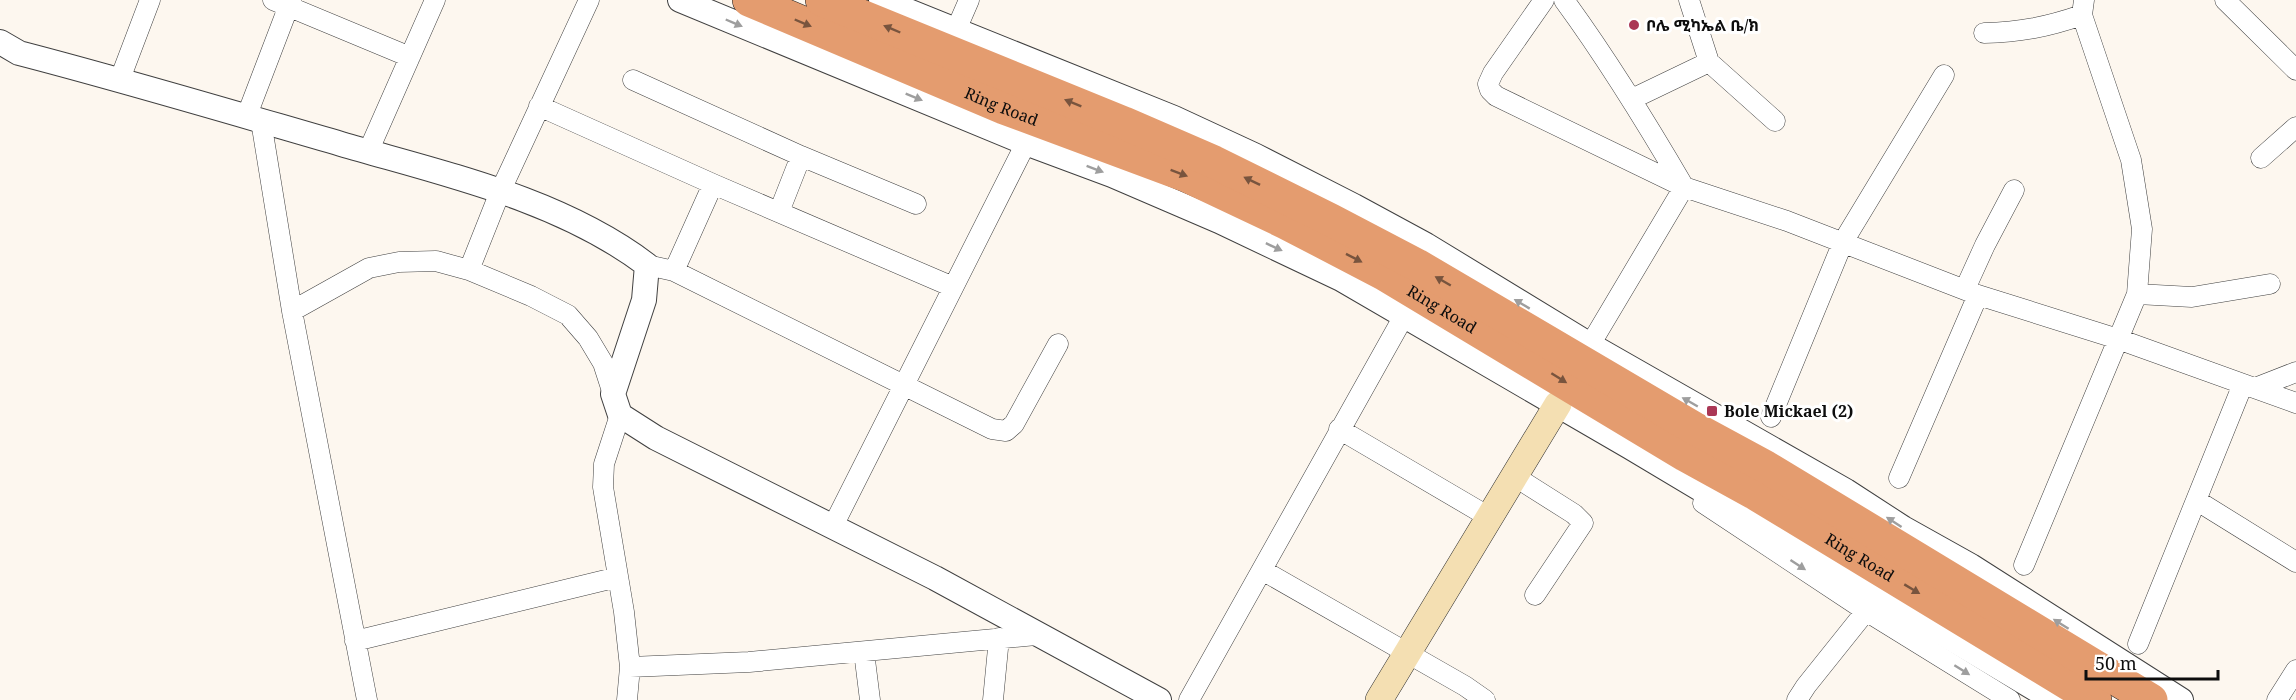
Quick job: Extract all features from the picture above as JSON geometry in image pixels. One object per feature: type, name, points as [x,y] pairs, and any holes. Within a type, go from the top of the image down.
[{"type":"highway","name":"Ring Road","points":[[749,0],[1004,108],[1187,176],[1286,223],[1384,274],[1685,455],[1760,480],[2151,700]]},
{"type":"highway","name":"Ring Road","points":[[822,0],[1214,162],[1417,266],[1694,428],[1760,480],[2095,700]]},
{"type":"main road","points":[[1379,700],[1558,405]]},
{"type":"street","points":[[120,79],[150,0]]},
{"type":"street","points":[[368,152],[435,0]]},
{"type":"street","points":[[469,270],[500,192],[589,0]]},
{"type":"street","points":[[680,0],[1026,143],[1112,175],[1219,221],[1341,279],[1630,447],[2054,700]]},
{"type":"street","points":[[881,0],[1174,118],[1256,156],[1354,206],[1426,245],[1590,345],[1971,566],[2181,700]]},
{"type":"street","points":[[956,30],[969,0]]},
{"type":"street","points":[[1545,0],[1493,73],[1488,84],[1496,96],[1684,187],[1843,242],[1971,292],[2118,339],[2296,403]]},
{"type":"street","points":[[1564,0],[1604,55],[1684,187]]},
{"type":"street","points":[[1689,0],[1709,62],[1775,121]]},
{"type":"street","points":[[2225,0],[2296,70]]},
{"type":"street","points":[[367,700],[254,118],[284,2],[410,57]]},
{"type":"street","points":[[1984,33],[2010,33],[2047,27],[2083,8],[2131,160],[2142,229],[2137,294],[2024,565]]},
{"type":"street","points":[[0,42],[19,53],[120,79],[254,118],[500,192],[553,211],[631,253],[647,265],[674,271],[992,429],[1006,430],[1014,424],[1058,344]]},
{"type":"street","points":[[1632,99],[1709,62]]},
{"type":"street","points":[[1771,417],[1843,242],[1944,75]]},
{"type":"street","points":[[633,80],[801,156],[916,204]]},
{"type":"street","points":[[540,106],[713,184],[953,287]]},
{"type":"street","points":[[2261,158],[2296,128]]},
{"type":"street","points":[[833,526],[1026,143]]},
{"type":"street","points":[[779,212],[801,156]]},
{"type":"street","points":[[674,271],[713,184]]},
{"type":"street","points":[[1590,345],[1684,187]]},
{"type":"street","points":[[1899,478],[1971,292],[1985,245],[2014,190]]},
{"type":"street","points":[[292,311],[369,268],[399,262],[436,261],[469,270],[531,296],[568,315],[588,338],[603,363],[616,404],[656,438],[935,578],[1159,700]]},
{"type":"street","points":[[627,700],[630,667],[603,487],[604,464],[623,358],[644,300],[647,265]]},
{"type":"street","points":[[2137,294],[2192,297],[2270,284]]},
{"type":"street","points":[[1189,700],[1404,316]]},
{"type":"street","points":[[2138,644],[2196,500],[2249,386],[2296,372]]},
{"type":"street","points":[[1339,429],[1489,517]]},
{"type":"street","points":[[1630,447],[1693,496],[1866,611],[2010,700]]},
{"type":"street","points":[[1514,476],[1574,514],[1583,523],[1535,595]]},
{"type":"street","points":[[2196,500],[2296,562]]},
{"type":"street","points":[[1262,570],[1465,686],[1485,700]]},
{"type":"street","points":[[355,641],[618,577]]},
{"type":"street","points":[[1797,700],[1866,611]]},
{"type":"street","points":[[630,667],[749,662],[1036,634]]},
{"type":"street","points":[[993,700],[999,638]]},
{"type":"street","points":[[864,652],[870,700]]},
{"type":"street","points":[[2277,700],[2296,670]]},
{"type":"place","name":"ቦሌ ሚካኤል ቤ/ክ","points":[[1634,25]]},
{"type":"place","name":"Bole Mickael (2)","points":[[1712,411]]}]
